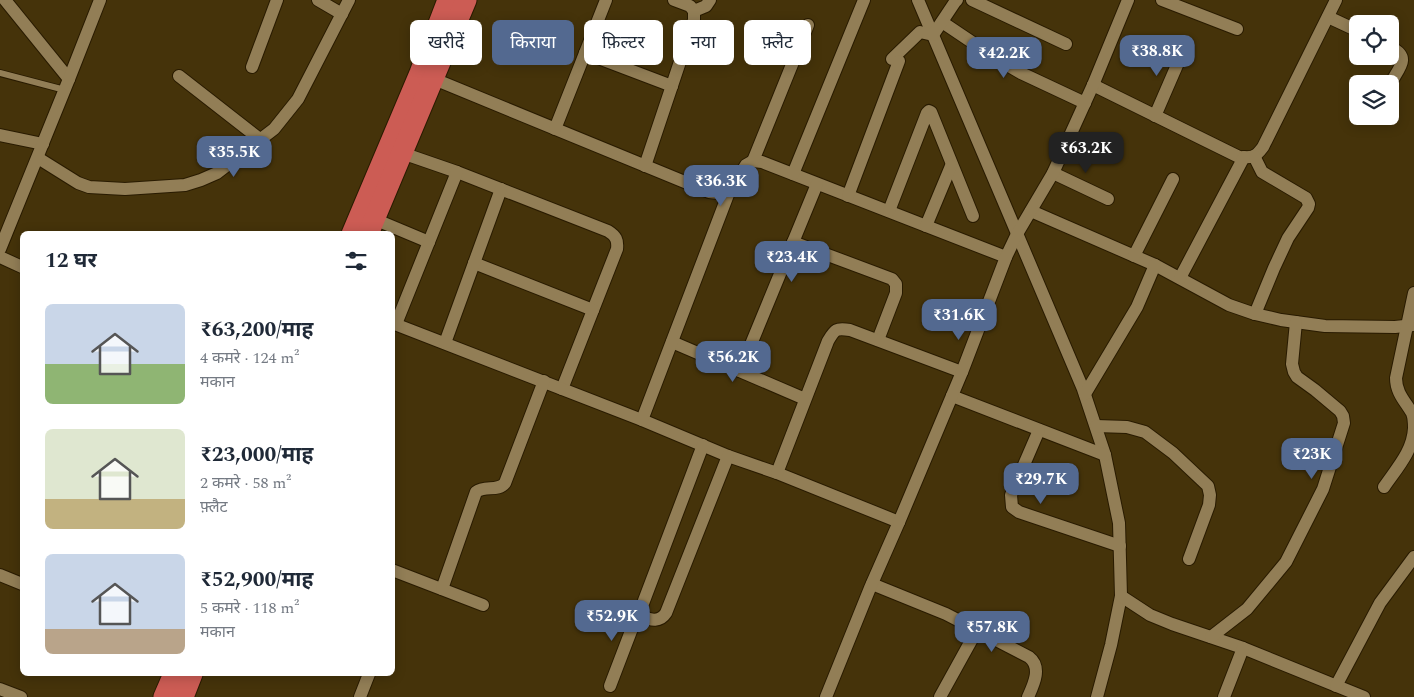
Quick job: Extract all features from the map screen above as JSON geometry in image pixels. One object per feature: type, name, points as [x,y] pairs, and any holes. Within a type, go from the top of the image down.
[{"type":"highway","points":[[353,231],[420,73],[448,0]]},
{"type":"highway","points":[[371,226],[466,0]]},
{"type":"highway","points":[[164,697],[173,676]]},
{"type":"highway","points":[[183,697],[191,676]]},
{"type":"street","points":[[5,0],[67,84]]},
{"type":"street","points":[[0,249],[100,0]]},
{"type":"street","points":[[252,67],[277,0]]},
{"type":"street","points":[[318,0],[342,14]]},
{"type":"street","points":[[38,158],[78,183],[89,187],[125,189],[185,185],[217,173],[274,129],[298,99],[350,0]]},
{"type":"street","points":[[598,20],[606,0]]},
{"type":"street","points":[[646,166],[694,20],[694,11],[690,6],[674,0]]},
{"type":"street","points":[[694,11],[706,6],[710,0]]},
{"type":"street","points":[[792,174],[864,0]]},
{"type":"street","points":[[918,0],[1085,394],[1106,455],[1119,523],[1121,596],[1111,645],[1097,697]]},
{"type":"street","points":[[933,34],[957,0]]},
{"type":"street","points":[[972,0],[1066,44]]},
{"type":"street","points":[[826,697],[962,372],[1006,257],[1017,234],[1053,173],[1093,85],[1128,0]]},
{"type":"street","points":[[1162,0],[1237,29]]},
{"type":"street","points":[[1093,85],[1239,157],[1257,155],[1263,147],[1336,0]]},
{"type":"street","points":[[1328,17],[1349,27]]},
{"type":"street","points":[[942,22],[1021,73],[1085,103]]},
{"type":"street","points":[[848,196],[896,60],[920,32],[933,34]]},
{"type":"street","points":[[1156,116],[1184,48]]},
{"type":"street","points":[[1395,75],[1402,63],[1399,52]]},
{"type":"street","points":[[555,129],[584,56]]},
{"type":"street","points":[[617,65],[672,86]]},
{"type":"street","points":[[753,161],[792,65]]},
{"type":"street","points":[[179,76],[261,140]]},
{"type":"street","points":[[434,79],[709,192],[729,192]]},
{"type":"street","points":[[889,211],[928,112],[931,112],[951,166],[973,216]]},
{"type":"street","points":[[0,135],[43,144]]},
{"type":"street","points":[[402,154],[501,189],[608,231],[616,238],[618,242],[617,249],[562,389]]},
{"type":"street","points":[[1180,278],[1249,157]]},
{"type":"street","points":[[1249,157],[1262,172],[1306,198],[1309,204],[1288,238],[1255,314]]},
{"type":"street","points":[[642,420],[729,192],[746,165],[753,161],[762,162],[1006,257]]},
{"type":"street","points":[[926,226],[951,166]]},
{"type":"street","points":[[395,321],[457,172]]},
{"type":"street","points":[[1053,173],[1108,199]]},
{"type":"street","points":[[1134,256],[1173,179]]},
{"type":"street","points":[[740,371],[817,184]]},
{"type":"street","points":[[445,343],[501,189]]},
{"type":"street","points":[[1031,211],[1156,265],[1230,305],[1255,314],[1325,326],[1410,326]]},
{"type":"street","points":[[371,226],[389,231]]},
{"type":"street","points":[[395,233],[429,242]]},
{"type":"street","points":[[794,242],[892,279],[896,284],[896,293],[878,340]]},
{"type":"street","points":[[0,257],[20,266]]},
{"type":"street","points":[[474,263],[593,310]]},
{"type":"street","points":[[1085,394],[1137,307],[1156,265]]},
{"type":"street","points":[[1384,487],[1407,454],[1413,438],[1413,414],[1399,393],[1396,378],[1410,326],[1414,293]]},
{"type":"street","points":[[1211,637],[1247,609],[1286,562],[1323,489],[1344,423],[1340,411],[1294,372],[1292,364],[1296,322]]},
{"type":"street","points":[[395,323],[642,420],[728,456],[777,473],[900,522]]},
{"type":"street","points":[[777,473],[828,341],[834,331],[840,328],[850,330],[962,372]]},
{"type":"street","points":[[672,342],[805,399]]},
{"type":"street","points":[[442,589],[476,492],[481,488],[501,487],[505,483],[544,382]]},
{"type":"street","points":[[952,396],[1106,455]]},
{"type":"street","points":[[1096,426],[1127,427],[1145,432],[1172,453],[1208,486],[1210,495],[1209,505],[1189,559]]},
{"type":"street","points":[[1039,430],[1011,496],[1012,507],[1019,512],[1120,546]]},
{"type":"street","points":[[643,616],[642,606],[703,445]]},
{"type":"street","points":[[643,616],[656,620],[662,618],[666,613],[728,456]]},
{"type":"street","points":[[1336,686],[1380,603],[1414,556]]},
{"type":"street","points":[[395,571],[483,605]]},
{"type":"street","points":[[0,575],[20,583]]},
{"type":"street","points":[[872,584],[946,614],[1029,657],[1034,661],[1036,668],[1034,684],[1028,697]]},
{"type":"street","points":[[1121,596],[1150,615],[1243,648],[1364,697]]},
{"type":"street","points":[[610,686],[631,631],[643,616]]},
{"type":"street","points":[[940,697],[977,630]]},
{"type":"street","points":[[1224,697],[1243,648]]},
{"type":"street","points":[[360,697],[368,676]]},
{"type":"street","points":[[0,689],[21,697]]},
{"type":"lane","points":[[0,73],[67,84]]}]
